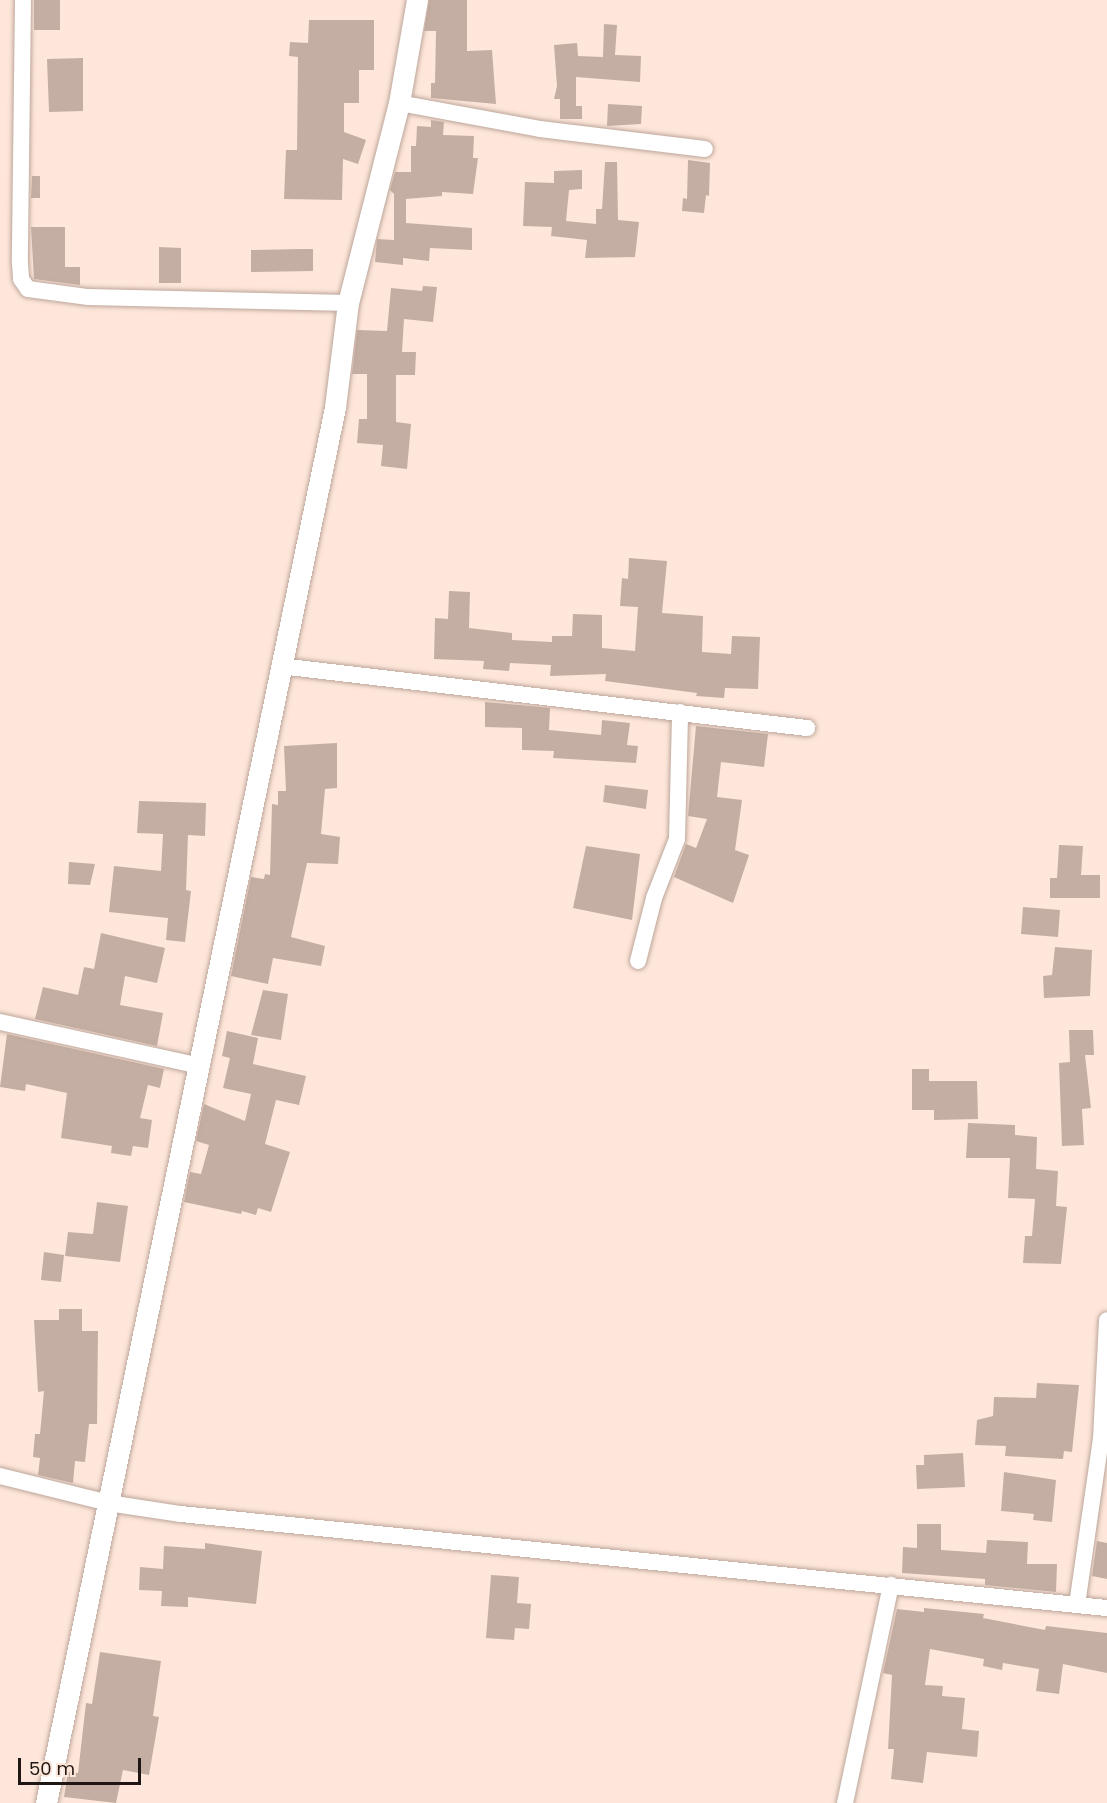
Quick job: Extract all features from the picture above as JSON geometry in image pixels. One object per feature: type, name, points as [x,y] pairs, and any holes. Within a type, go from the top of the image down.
[{"type":"main road","points":[[46,1803],[196,1065],[335,407],[348,303],[399,103],[417,0]]},
{"type":"street","points":[[23,0],[20,263],[21,279],[28,289],[88,297],[348,303]]},
{"type":"street","points":[[399,103],[540,129],[705,149]]},
{"type":"street","points":[[280,666],[807,728]]},
{"type":"street","points":[[638,961],[654,898],[677,839],[680,712]]},
{"type":"street","points":[[0,1022],[196,1065]]},
{"type":"street","points":[[1077,1605],[1101,1439],[1107,1320]]},
{"type":"street","points":[[0,1476],[108,1503],[379,1535],[1107,1608]]},
{"type":"street","points":[[845,1803],[891,1586]]},
{"type":"building","points":[[34,0],[60,0],[60,30],[34,30]]},
{"type":"building","points":[[429,0],[467,0],[467,51],[492,50],[496,104],[431,98],[431,83],[435,83],[436,31],[424,31]]},
{"type":"building","points":[[309,20],[374,20],[374,70],[359,70],[359,103],[344,103],[344,132],[366,140],[358,164],[343,159],[342,200],[284,199],[286,150],[297,150],[298,57],[289,56],[290,42],[308,43]]},
{"type":"building","points":[[604,24],[617,25],[615,55],[641,56],[640,82],[576,77],[576,106],[582,106],[582,119],[560,119],[560,99],[554,99],[557,86],[554,45],[577,43],[578,56],[603,57]]},
{"type":"building","points":[[83,58],[83,111],[49,112],[47,59]]},
{"type":"building","points":[[608,104],[642,106],[641,124],[607,126]]},
{"type":"building","points":[[431,120],[444,122],[443,135],[474,136],[473,158],[478,158],[473,194],[442,192],[442,196],[406,199],[406,223],[472,228],[472,250],[430,248],[429,261],[403,258],[403,265],[375,262],[377,239],[394,240],[394,194],[390,190],[395,172],[411,172],[411,146],[416,146],[417,126],[431,127]]},
{"type":"building","points":[[688,160],[710,163],[709,196],[706,195],[704,213],[682,211],[683,198],[687,199]]},
{"type":"building","points":[[605,162],[617,162],[618,220],[639,222],[635,257],[585,258],[587,240],[551,236],[552,227],[523,226],[525,182],[554,183],[554,171],[582,170],[582,189],[569,190],[566,221],[596,224],[596,209],[602,209]]},
{"type":"building","points":[[32,176],[40,176],[40,198],[31,198]]},
{"type":"building","points":[[31,227],[65,227],[65,267],[80,267],[80,285],[34,279]]},
{"type":"building","points":[[159,247],[181,248],[181,283],[159,283]]},
{"type":"building","points":[[313,249],[313,271],[251,272],[251,250]]},
{"type":"building","points":[[423,286],[437,287],[433,322],[404,319],[402,352],[416,352],[415,375],[396,375],[396,422],[411,424],[407,469],[381,466],[383,445],[357,443],[359,419],[367,419],[367,374],[352,374],[357,330],[387,331],[391,288],[422,291]]},
{"type":"building","points":[[629,558],[667,561],[662,613],[703,616],[702,652],[731,654],[732,636],[760,637],[758,689],[725,688],[724,698],[696,696],[697,693],[605,681],[606,674],[550,676],[551,665],[510,663],[509,671],[483,669],[484,661],[434,659],[435,618],[448,619],[449,591],[470,592],[469,628],[512,633],[512,640],[552,642],[552,636],[572,636],[573,614],[602,615],[602,648],[635,651],[638,607],[620,606],[622,578],[628,579]]},
{"type":"building","points":[[485,702],[550,708],[549,730],[601,735],[602,720],[630,723],[627,745],[638,746],[636,763],[553,758],[554,751],[522,750],[522,728],[485,727]]},
{"type":"building","points":[[696,726],[768,734],[764,767],[721,762],[717,797],[742,800],[735,850],[749,855],[733,903],[674,877],[686,844],[696,848],[707,819],[688,816]]},
{"type":"building","points":[[337,743],[337,788],[325,789],[321,834],[340,837],[338,864],[307,863],[291,937],[325,946],[321,966],[273,958],[268,984],[231,976],[251,877],[264,879],[265,874],[270,875],[272,804],[278,805],[278,791],[286,791],[284,746]]},
{"type":"building","points":[[605,785],[648,790],[646,809],[603,802]]},
{"type":"building","points":[[139,801],[206,803],[205,836],[188,835],[186,890],[191,891],[185,942],[166,940],[168,918],[109,912],[114,866],[161,871],[163,834],[137,833]]},
{"type":"building","points":[[1059,845],[1083,846],[1081,875],[1100,875],[1100,898],[1050,898],[1050,878],[1057,878]]},
{"type":"building","points":[[586,846],[640,854],[632,920],[573,908]]},
{"type":"building","points":[[69,862],[95,864],[90,885],[68,884]]},
{"type":"building","points":[[1023,907],[1060,910],[1058,937],[1021,934]]},
{"type":"building","points":[[101,933],[165,948],[157,983],[125,976],[120,1005],[163,1013],[157,1046],[35,1019],[43,987],[78,995],[84,967],[94,969]]},
{"type":"building","points":[[1055,947],[1092,950],[1090,996],[1044,998],[1043,976],[1052,975]]},
{"type":"building","points":[[263,990],[288,994],[281,1040],[251,1035]]},
{"type":"building","points":[[1069,1030],[1093,1030],[1094,1055],[1085,1055],[1091,1108],[1082,1109],[1084,1145],[1062,1146],[1059,1063],[1070,1062]]},
{"type":"building","points":[[227,1031],[258,1038],[253,1064],[306,1076],[299,1105],[276,1100],[265,1144],[290,1152],[271,1212],[258,1208],[256,1215],[184,1202],[190,1172],[201,1174],[209,1145],[196,1141],[204,1104],[245,1121],[251,1094],[223,1088],[230,1058],[222,1056]]},
{"type":"building","points":[[7,1034],[164,1069],[160,1088],[148,1085],[140,1118],[152,1120],[148,1148],[133,1146],[131,1156],[111,1153],[112,1146],[61,1138],[67,1093],[26,1084],[25,1091],[0,1087]]},
{"type":"building","points":[[912,1069],[929,1069],[929,1081],[977,1081],[978,1119],[934,1120],[934,1110],[912,1110]]},
{"type":"building","points":[[968,1123],[1015,1125],[1015,1135],[1037,1137],[1036,1169],[1058,1171],[1056,1206],[1067,1207],[1061,1264],[1023,1263],[1025,1236],[1032,1236],[1035,1199],[1008,1198],[1010,1158],[966,1158]]},
{"type":"building","points":[[97,1202],[128,1206],[120,1262],[65,1256],[68,1232],[93,1234]]},
{"type":"building","points":[[44,1252],[64,1255],[61,1282],[41,1280]]},
{"type":"building","points":[[59,1309],[82,1309],[82,1331],[98,1331],[97,1424],[89,1424],[85,1462],[75,1461],[73,1483],[38,1475],[40,1458],[33,1457],[35,1434],[40,1434],[44,1391],[38,1392],[34,1320],[59,1320]]},
{"type":"building","points":[[1037,1383],[1079,1385],[1072,1452],[1064,1451],[1063,1459],[1005,1456],[1006,1446],[975,1445],[977,1420],[993,1416],[994,1397],[1036,1398]]},
{"type":"building","points":[[963,1453],[965,1487],[917,1489],[916,1465],[924,1465],[924,1455]]},
{"type":"building","points":[[1004,1472],[1056,1480],[1052,1522],[1033,1520],[1034,1514],[1001,1511]]},
{"type":"building","points":[[917,1524],[941,1524],[941,1550],[986,1553],[987,1540],[1028,1542],[1027,1564],[1057,1564],[1056,1592],[985,1585],[985,1579],[902,1573],[903,1547],[917,1548]]},
{"type":"building","points":[[1097,1541],[1107,1543],[1107,1579],[1092,1576]]},
{"type":"building","points":[[205,1543],[262,1551],[256,1604],[188,1597],[188,1607],[161,1606],[162,1591],[139,1590],[140,1567],[163,1569],[164,1546],[205,1549]]},
{"type":"building","points":[[491,1575],[519,1577],[517,1603],[531,1604],[529,1629],[515,1628],[514,1640],[486,1638]]},
{"type":"building","points":[[924,1608],[984,1614],[983,1618],[1045,1630],[1046,1626],[1107,1633],[1107,1673],[1063,1664],[1059,1694],[1036,1691],[1039,1669],[1003,1663],[1002,1670],[983,1666],[984,1659],[930,1649],[925,1685],[943,1686],[942,1696],[965,1698],[962,1729],[979,1731],[977,1757],[927,1752],[923,1783],[891,1779],[894,1749],[888,1749],[892,1675],[883,1673],[897,1609],[924,1612]]},
{"type":"building","points":[[100,1652],[161,1661],[153,1716],[159,1717],[149,1775],[123,1770],[116,1803],[64,1797],[68,1772],[78,1773],[86,1703],[92,1704]]}]
